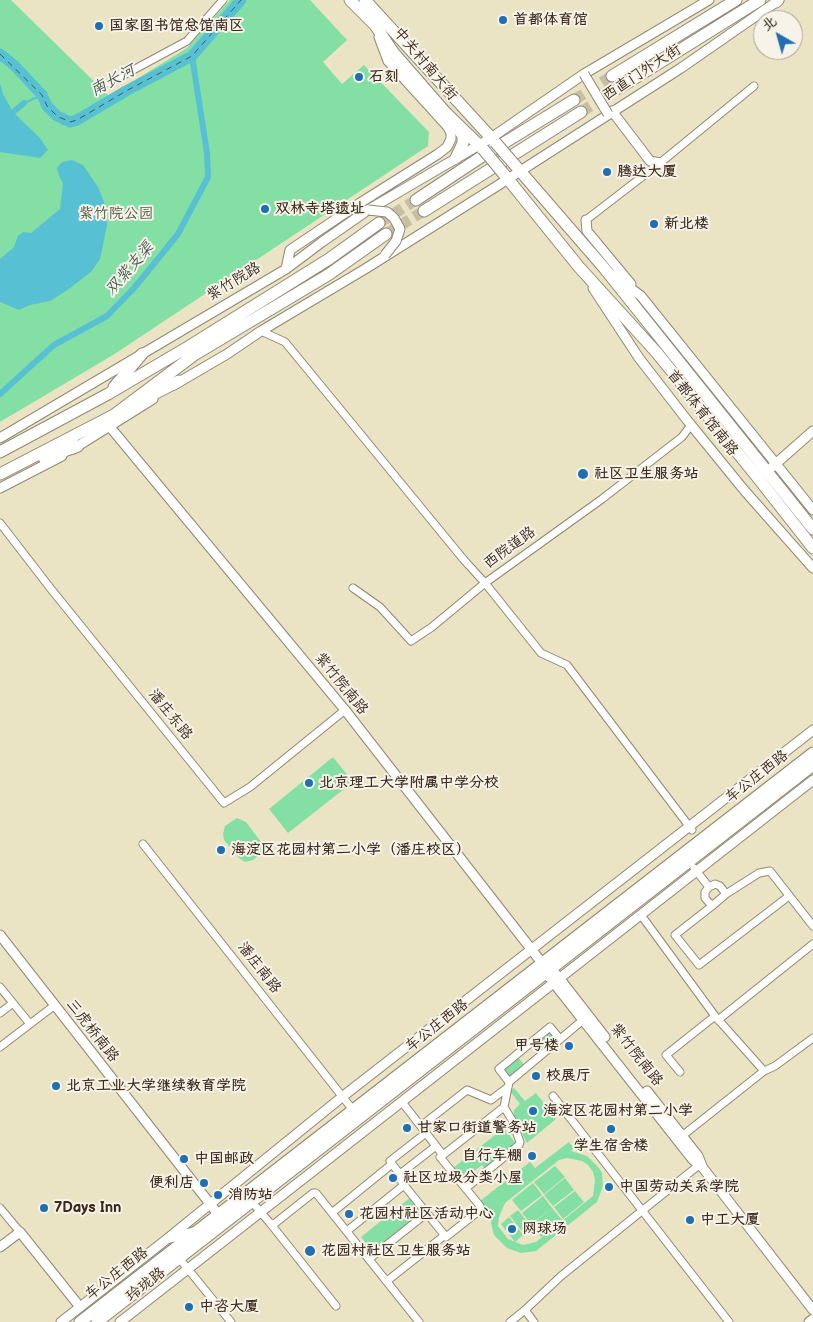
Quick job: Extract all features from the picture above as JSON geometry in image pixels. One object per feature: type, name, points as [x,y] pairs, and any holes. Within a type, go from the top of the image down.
[{"type":"main road","name":"中关村南大街","points":[[350,0],[375,26],[393,52],[501,174]]},
{"type":"main road","name":"中关村南大街","points":[[365,0],[517,167]]},
{"type":"main road","name":"西直门外大街","points":[[612,76],[736,0]]},
{"type":"main road","name":"西直门外大街","points":[[619,88],[760,0]]},
{"type":"main road","points":[[416,200],[481,150],[574,100]]},
{"type":"main road","points":[[424,211],[501,174],[581,112]]},
{"type":"main road","points":[[446,113],[463,136],[463,143],[456,158]]},
{"type":"main road","name":"首都体育馆南路","points":[[517,167],[605,269],[813,529]]},
{"type":"main road","name":"首都体育馆南路","points":[[501,174],[579,267],[656,353],[767,471],[813,548]]},
{"type":"main road","name":"紫竹院路","points":[[0,452],[108,394],[329,260],[380,223]]},
{"type":"main road","points":[[114,415],[194,355],[328,275],[386,234]]},
{"type":"main road","points":[[108,394],[142,354]]},
{"type":"main road","points":[[3,473],[179,382]]},
{"type":"main road","points":[[3,473],[78,446]]},
{"type":"main road","name":"车公庄西路","points":[[97,1322],[252,1202],[686,858],[813,752]]},
{"type":"main road","name":"车公庄西路","points":[[686,858],[813,765]]},
{"type":"main road","name":"车公庄西路","points":[[80,1322],[353,1110],[546,969]]},
{"type":"street","points":[[110,84],[188,41],[223,0]]},
{"type":"street","name":"西直门外大街","points":[[481,150],[584,74],[709,0]]},
{"type":"street","name":"西直门外大街","points":[[501,174],[517,167],[681,68],[778,1]]},
{"type":"street","points":[[286,270],[290,250],[360,202],[438,154],[447,147],[451,140],[451,133],[448,127],[388,61],[375,26]]},
{"type":"street","points":[[584,74],[610,112],[650,161],[660,163]]},
{"type":"street","points":[[641,296],[587,231],[586,220],[660,163],[754,86]]},
{"type":"street","name":"紫竹院路","points":[[0,438],[286,270],[368,210],[456,158],[481,150]]},
{"type":"street","points":[[0,488],[40,468],[110,427],[179,382],[365,269],[501,174]]},
{"type":"street","points":[[368,210],[387,212],[394,218],[400,229],[396,241],[385,255]]},
{"type":"street","name":"首都体育馆南路","points":[[579,267],[639,358],[744,490],[813,568]]},
{"type":"street","name":"首都体育馆南路","points":[[605,269],[641,296],[767,471],[813,510]]},
{"type":"street","points":[[261,332],[285,342],[464,560],[486,583],[541,653],[567,665],[691,829]]},
{"type":"street","name":"紫竹院南路","points":[[110,427],[345,710],[546,969],[698,1156],[701,1167]]},
{"type":"street","name":"西院道路","points":[[352,588],[380,607],[411,641],[432,627],[486,583],[602,499],[682,437],[688,429]]},
{"type":"street","points":[[744,490],[813,431]]},
{"type":"street","name":"潘庄东路","points":[[0,523],[224,803],[250,787],[345,710]]},
{"type":"street","points":[[167,1240],[342,1097],[691,829],[813,730]]},
{"type":"street","points":[[188,1269],[813,780]]},
{"type":"street","name":"潘庄南路","points":[[143,844],[353,1110]]},
{"type":"street","points":[[686,858],[709,887]]},
{"type":"street","points":[[789,896],[698,965],[675,935],[726,894],[759,873],[770,871],[813,926]]},
{"type":"street","points":[[712,906],[705,898],[705,892],[709,887],[715,884],[720,886],[726,894]]},
{"type":"street","points":[[641,914],[717,1018],[764,1071]]},
{"type":"street","name":"三虎桥南路","points":[[0,935],[218,1214]]},
{"type":"street","points":[[680,1072],[666,1055],[813,944]]},
{"type":"street","name":"紫竹院南路","points":[[556,981],[693,1160],[701,1167],[813,1310]]},
{"type":"street","points":[[0,987],[30,1024]]},
{"type":"street","points":[[0,1013],[13,1003]]},
{"type":"street","points":[[0,1047],[55,1005]]},
{"type":"street","points":[[421,1126],[467,1090],[491,1100],[584,1020]]},
{"type":"street","points":[[387,1281],[480,1210],[480,1206],[440,1157],[504,1107],[508,1085],[499,1069],[550,1027],[560,1040]]},
{"type":"street","points":[[682,1136],[764,1071],[775,1066],[812,1041]]},
{"type":"street","points":[[553,1096],[729,1322]]},
{"type":"street","points":[[402,1102],[443,1155]]},
{"type":"street","points":[[466,1188],[519,1145],[520,1142],[512,1120],[504,1107]]},
{"type":"street","points":[[426,1133],[390,1161],[400,1174],[399,1178],[404,1185],[445,1235]]},
{"type":"street","points":[[400,1174],[436,1146]]},
{"type":"street","points":[[332,1212],[392,1164]]},
{"type":"street","points":[[510,1322],[562,1276],[701,1167]]},
{"type":"street","points":[[347,1231],[404,1185]]},
{"type":"street","points":[[270,1223],[274,1224],[316,1193],[419,1322]]},
{"type":"street","points":[[252,1202],[336,1306]]},
{"type":"street","points":[[0,1208],[80,1307]]},
{"type":"street","points":[[369,1259],[427,1213]]},
{"type":"street","name":"玲珑路","points":[[61,1322],[167,1240],[196,1231]]},
{"type":"street","points":[[0,1247],[20,1232]]},
{"type":"street","name":"玲珑路","points":[[179,1258],[230,1322]]},
{"type":"street","name":"玲珑路","points":[[120,1322],[188,1269]]},
{"type":"street","points":[[525,1310],[534,1322]]},
{"type":"street","points":[[809,1322],[813,1319]]},
{"type":"green space","name":"紫竹院公园","points":[[0,0],[11,0],[109,96],[187,48],[230,0],[310,0],[347,40],[323,62],[342,84],[364,65],[429,132],[428,146],[113,355],[0,422]]},
{"type":"green space","points":[[333,757],[353,782],[288,833],[269,809]]},
{"type":"green space","points":[[237,818],[246,822],[261,842],[263,850],[253,860],[245,862],[239,858],[224,840],[225,826]]},
{"type":"green space","points":[[549,1030],[558,1040],[539,1055],[531,1045]]},
{"type":"green space","points":[[517,1056],[525,1066],[509,1079],[501,1069]]},
{"type":"green space","points":[[514,1088],[525,1101],[536,1093],[556,1119],[527,1143],[514,1118],[514,1110],[520,1104],[510,1091]]},
{"type":"green space","points":[[504,1128],[516,1144],[485,1169],[482,1165],[462,1180],[453,1168]]},
{"type":"green space","points":[[569,1142],[574,1148],[571,1151],[587,1156],[599,1168],[602,1173],[603,1186],[597,1202],[536,1251],[521,1253],[507,1248],[494,1235],[491,1223],[492,1213],[489,1215],[480,1201],[530,1162],[535,1168]],"holes":[[[567,1158],[582,1161],[593,1172],[595,1180],[593,1196],[536,1242],[523,1245],[508,1239],[498,1226],[499,1217],[505,1203],[559,1160]]]},
{"type":"green space","points":[[555,1166],[565,1177],[544,1194],[534,1182]]},
{"type":"green space","points":[[565,1178],[574,1190],[553,1206],[544,1195]]},
{"type":"green space","points":[[533,1183],[542,1195],[521,1211],[512,1200]]},
{"type":"green space","points":[[575,1191],[584,1202],[563,1219],[554,1207]]},
{"type":"green space","points":[[543,1196],[552,1208],[531,1224],[522,1213]]},
{"type":"green space","points":[[411,1197],[424,1213],[373,1253],[361,1237]]},
{"type":"green space","points":[[552,1208],[562,1220],[541,1237],[531,1225]]},
{"type":"green space","name":"网球场","points":[[518,1210],[532,1228],[524,1234],[510,1216]]},
{"type":"green space","name":"网球场","points":[[509,1217],[523,1235],[515,1242],[501,1224]]},
{"type":"water","points":[[0,83],[3,94],[13,112],[40,138],[48,150],[40,158],[0,152]]},
{"type":"water","points":[[72,160],[83,165],[98,187],[106,207],[107,225],[100,259],[91,272],[50,301],[30,305],[19,310],[0,302],[0,259],[14,247],[18,236],[23,232],[31,233],[60,209],[63,184],[57,168],[62,162]]},
{"type":"waterway","name":"南长河","points":[[0,54],[14,65],[42,95],[47,106],[57,116],[70,122],[77,120],[126,91],[192,56],[241,0]]},
{"type":"waterway","name":"双紫支渠","points":[[0,394],[54,345],[107,316],[135,287],[178,234],[208,177],[207,153],[192,56]]},
{"type":"waterway","points":[[24,103],[42,95]]},
{"type":"waterway","points":[[13,112],[24,103]]},
{"type":"ferry route","points":[[0,54],[42,95],[47,106],[57,116],[70,122],[77,120],[126,91],[192,56],[241,0]]},
{"type":"tunnel","points":[[574,100],[612,76]]},
{"type":"tunnel","points":[[581,112],[619,88]]},
{"type":"tunnel","points":[[379,223],[416,200]]},
{"type":"tunnel","points":[[386,234],[424,211]]},
{"type":"place","name":"首都体育馆","points":[[503,20]]},
{"type":"place","name":"国家图书馆总馆南区","points":[[99,26]]},
{"type":"place","name":"石刻","points":[[359,77]]},
{"type":"place","name":"腾达大厦","points":[[607,172]]},
{"type":"place","name":"双林寺塔遗址","points":[[265,209]]},
{"type":"place","name":"新北楼","points":[[654,224]]},
{"type":"place","name":"社区卫生服务站","points":[[583,474]]},
{"type":"place","name":"北京理工大学附属中学分校","points":[[309,783]]},
{"type":"place","name":"海淀区花园村第二小学（潘庄校区）","points":[[221,850]]},
{"type":"place","name":"甲号楼","points":[[569,1046]]},
{"type":"place","name":"校展厅","points":[[536,1076]]},
{"type":"place","name":"北京工业大学继续教育学院","points":[[56,1086]]},
{"type":"place","name":"海淀区花园村第二小学","points":[[533,1111]]},
{"type":"place","name":"甘家口街道警务站","points":[[407,1128]]},
{"type":"place","name":"学生宿舍楼","points":[[611,1129]]},
{"type":"place","name":"自行车棚","points":[[532,1156]]},
{"type":"place","name":"中国邮政","points":[[184,1159]]},
{"type":"place","name":"社区垃圾分类小屋","points":[[393,1178]]},
{"type":"place","name":"便利店","points":[[204,1183]]},
{"type":"place","name":"中国劳动关系学院","points":[[609,1187]]},
{"type":"place","name":"消防站","points":[[218,1195]]},
{"type":"place","name":"7Days Inn","points":[[44,1208]]},
{"type":"place","name":"花园村社区活动中心","points":[[349,1214]]},
{"type":"place","name":"中工大厦","points":[[690,1220]]},
{"type":"place","name":"网球场","points":[[512,1229]]},
{"type":"place","name":"花园村社区卫生服务站","points":[[310,1251]]},
{"type":"place","name":"中咨大厦","points":[[189,1307]]}]
